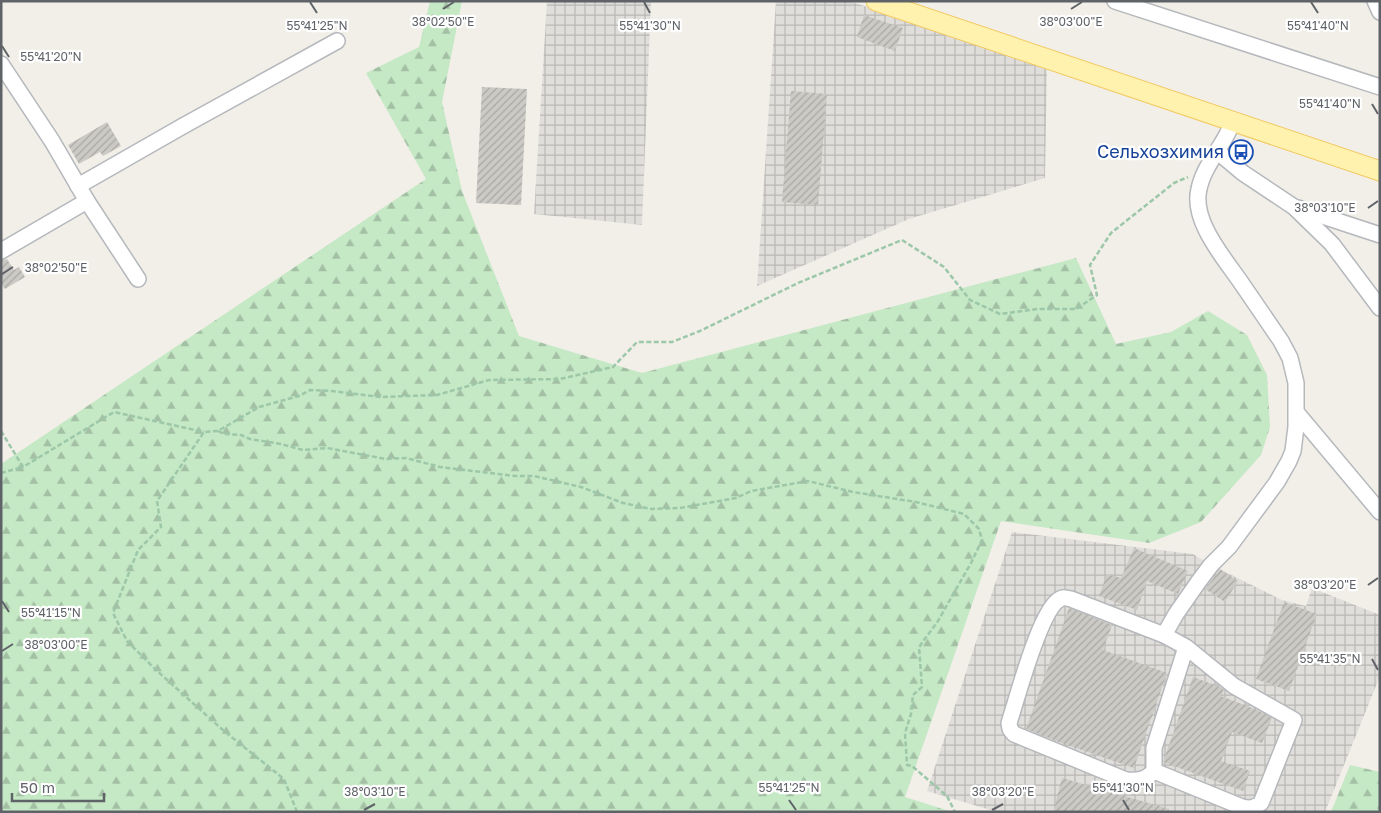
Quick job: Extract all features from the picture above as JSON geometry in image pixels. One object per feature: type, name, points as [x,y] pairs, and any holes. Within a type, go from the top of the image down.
[{"type":"main road","points":[[876,1],[1380,171]]},
{"type":"street","points":[[1115,1],[1380,87]]},
{"type":"street","points":[[1375,1],[1380,12]]},
{"type":"street","points":[[78,186],[337,41]]},
{"type":"street","points":[[1,64],[138,278]]},
{"type":"street","points":[[1164,635],[1199,581],[1211,565],[1229,547],[1284,471],[1293,451],[1296,383],[1290,358],[1281,340],[1215,244],[1200,215],[1198,207],[1200,182],[1226,139],[1233,121]]},
{"type":"street","points":[[1218,152],[1242,173],[1294,207],[1332,244],[1380,308]]},
{"type":"street","points":[[1,251],[87,201]]},
{"type":"street","points":[[1294,207],[1380,234]]},
{"type":"street","points":[[1296,413],[1380,512]]},
{"type":"street","points":[[1154,770],[1242,807],[1255,808],[1261,803],[1294,720],[1234,686],[1186,647],[1164,635],[1071,599],[1060,599],[1046,614],[1043,621],[1009,722],[1010,729],[1014,734],[1023,739],[1126,780],[1138,781],[1147,778],[1154,770],[1154,748],[1186,647]]},
{"type":"path","points":[[1,473],[23,467],[114,412],[204,432],[218,431],[259,407],[299,396],[310,390],[332,390],[380,396],[437,395],[489,380],[560,379],[613,368],[637,342],[672,342],[700,331],[798,283],[902,240],[944,267],[970,300],[1000,314],[1037,309],[1076,309],[1097,295],[1090,265],[1111,233],[1174,183],[1209,166]]},
{"type":"path","points":[[1,431],[23,467]]},
{"type":"path","points":[[218,431],[224,434],[241,435],[250,439],[303,450],[327,448],[386,459],[406,458],[440,467],[515,476],[534,476],[581,487],[623,503],[651,509],[680,508],[736,498],[751,491],[808,481],[853,492],[916,502],[964,514],[979,529],[982,540],[938,621],[919,647],[922,687],[913,695],[911,714],[905,733],[907,765],[912,766],[946,796],[955,812]]},
{"type":"path","points":[[204,432],[157,500],[161,528],[138,550],[113,614],[127,641],[156,670],[224,731],[284,779],[297,812]]},
{"type":"shaded area","points":[[547,1],[651,1],[642,225],[534,214]]},
{"type":"shaded area","points":[[776,1],[849,1],[1047,65],[1045,178],[909,219],[757,286]]},
{"type":"shaded area","points":[[1012,532],[1193,554],[1211,565],[1282,600],[1306,606],[1312,588],[1380,615],[1380,676],[1325,812],[997,812],[927,791]]},
{"type":"green space","points":[[430,1],[462,1],[442,102],[462,191],[519,336],[642,373],[1076,258],[1116,344],[1171,332],[1208,311],[1247,335],[1267,375],[1270,427],[1261,455],[1201,522],[1149,543],[1001,521],[905,797],[952,812],[1,812],[1,464],[426,179],[366,73],[419,47]]},
{"type":"green space","points":[[1350,765],[1380,772],[1380,812],[1331,812]]},
{"type":"building","points":[[864,15],[903,28],[895,51],[857,37]]},
{"type":"building","points":[[482,87],[527,89],[521,205],[476,203]]},
{"type":"building","points":[[791,91],[827,94],[818,205],[782,202]]},
{"type":"building","points":[[107,122],[121,146],[103,156],[100,152],[79,164],[68,145]]},
{"type":"building","points":[[7,259],[14,270],[19,267],[25,277],[5,289],[1,283],[1,260]]},
{"type":"building","points":[[1134,548],[1188,571],[1178,594],[1147,581],[1137,610],[1099,596],[1107,574],[1121,578]]},
{"type":"building","points":[[1220,569],[1238,581],[1225,602],[1205,589]]},
{"type":"building","points":[[1284,602],[1317,614],[1289,691],[1256,679]]},
{"type":"building","points":[[1069,608],[1112,625],[1103,650],[1167,673],[1134,768],[1026,729]]},
{"type":"building","points":[[1193,677],[1220,687],[1224,690],[1221,696],[1272,718],[1262,743],[1232,732],[1221,761],[1250,771],[1243,791],[1163,762]]},
{"type":"building","points":[[1062,778],[1169,809],[1169,812],[1053,812]]},
{"type":"place","name":"Сельхозхимия","points":[[1241,152]]}]
